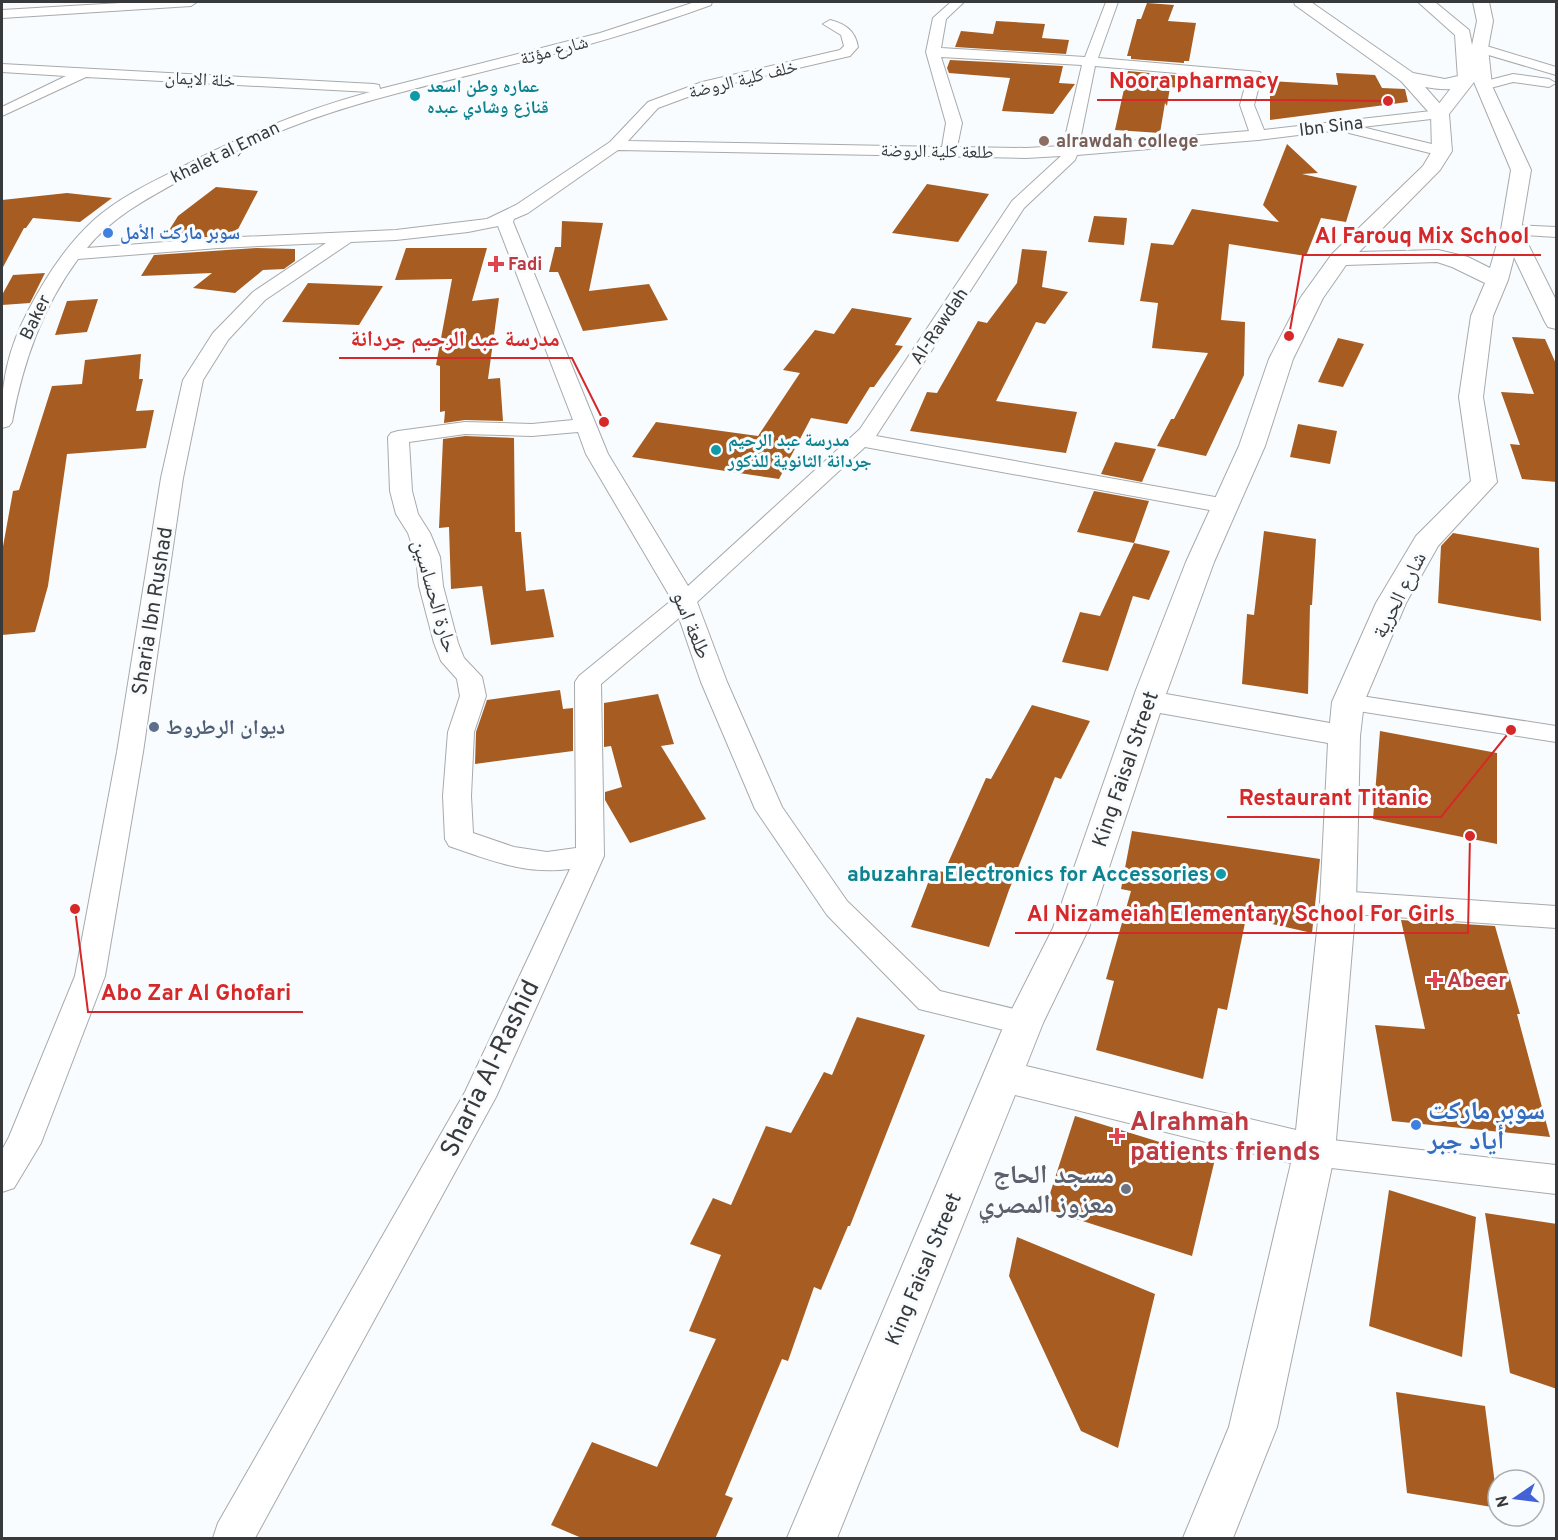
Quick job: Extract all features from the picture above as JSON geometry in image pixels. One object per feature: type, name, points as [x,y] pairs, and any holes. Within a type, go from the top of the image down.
[{"type":"main road","points":[[1301,2],[1407,76],[1440,114],[1442,151]]},
{"type":"main road","points":[[1426,2],[1475,64]]},
{"type":"main road","points":[[1440,114],[1475,64],[1485,21],[1481,2]]},
{"type":"main road","points":[[1407,76],[1444,84],[1459,84],[1475,64]]},
{"type":"main road","name":"شارع الحرية","points":[[1208,1539],[1253,1427],[1314,1152],[1338,902],[1344,736],[1348,702],[1392,603],[1426,542],[1484,482],[1471,397],[1482,316],[1497,280],[1508,241],[1521,170],[1475,64]]},
{"type":"main road","name":"King Faisal Street","points":[[812,1539],[1024,1023],[1071,928],[1148,700],[1200,562],[1252,446],[1281,359],[1312,297],[1340,259],[1430,170],[1442,151]]},
{"type":"main road","points":[[1366,233],[1416,253],[1460,262],[1497,280]]},
{"type":"main road","points":[[1340,259],[1459,257],[1508,241],[1557,322]]},
{"type":"main road","points":[[1148,700],[1344,736]]},
{"type":"main road","points":[[1002,1076],[1314,1152]]},
{"type":"street","points":[[2,14],[191,2]]},
{"type":"street","name":"شارع مؤتة","points":[[399,90],[571,47],[665,18],[706,2]]},
{"type":"street","points":[[949,151],[954,123],[933,52],[940,18],[958,2]]},
{"type":"street","name":"Al-Rawdah","points":[[685,601],[868,433],[1018,205],[1069,157],[1086,72],[1112,2]]},
{"type":"street","name":"خلف كلية الروضة","points":[[615,145],[653,105],[707,85],[845,53],[851,47],[848,34],[843,28],[831,24]]},
{"type":"street","points":[[933,52],[1255,75],[1247,105],[1258,135]]},
{"type":"street","points":[[1475,64],[1557,71]]},
{"type":"street","points":[[1475,64],[1513,78],[1557,84]]},
{"type":"street","name":"خلة الايمان","points":[[2,68],[399,90]]},
{"type":"street","points":[[2,112],[82,73]]},
{"type":"street","name":"khalet al ِEman","points":[[73,254],[92,231],[112,214],[147,191],[194,166],[295,120],[399,90]]},
{"type":"street","name":"Ibn Sina","points":[[1258,135],[1440,114]]},
{"type":"street","points":[[1336,126],[1442,151]]},
{"type":"street","name":"طلعة كلية الروضة","points":[[615,145],[1026,153],[1258,135]]},
{"type":"street","points":[[73,254],[218,243],[346,238],[468,227],[506,217],[522,209],[615,145]]},
{"type":"street","name":"طلعة اسو","points":[[506,217],[505,222],[523,271],[597,454],[685,601],[714,682],[769,809],[837,908],[930,1001],[1024,1023]]},
{"type":"street","points":[[1508,241],[1557,232]]},
{"type":"street","name":"Sharia Ibn Rushad","points":[[2,1178],[24,1143],[90,976],[130,752],[172,478],[193,380],[220,337],[259,296],[346,238]]},
{"type":"street","name":"Baker","points":[[2,422],[16,358],[24,336],[44,296],[73,254]]},
{"type":"street","name":"حارة الحساسين","points":[[585,425],[532,430],[465,428],[398,437],[401,456],[401,491],[407,514],[419,533],[428,557],[431,586],[446,643],[453,661],[469,677],[473,696],[461,732],[457,796],[459,839],[512,857],[547,862],[590,856]]},
{"type":"street","points":[[861,440],[1226,506]]},
{"type":"street","name":"Sharia Al-Rashid","points":[[234,1539],[479,1097],[590,856],[588,682],[685,601]]},
{"type":"street","points":[[1348,702],[1557,734]]},
{"type":"street","points":[[1338,902],[1557,917]]},
{"type":"street","points":[[1314,1152],[1557,1180]]},
{"type":"building","points":[[1147,3],[1174,5],[1168,21],[1196,23],[1189,61],[1184,61],[1184,63],[1131,59],[1131,56],[1127,56],[1137,19],[1141,19]]},
{"type":"building","points":[[996,21],[1045,24],[1042,38],[1069,40],[1066,54],[955,47],[961,31],[993,34]]},
{"type":"building","points":[[950,60],[1063,66],[1059,83],[1075,84],[1053,114],[1002,111],[1010,78],[949,73],[947,68]]},
{"type":"building","points":[[1128,71],[1182,76],[1180,88],[1170,87],[1160,133],[1115,130]]},
{"type":"building","points":[[1336,73],[1375,75],[1382,88],[1405,89],[1408,102],[1270,120],[1270,81],[1338,85]]},
{"type":"building","points":[[1287,144],[1318,173],[1302,174],[1357,186],[1346,222],[1321,218],[1306,256],[1229,244],[1221,320],[1245,322],[1244,375],[1206,456],[1157,446],[1171,419],[1174,419],[1208,353],[1152,348],[1158,303],[1140,301],[1151,243],[1173,245],[1192,209],[1279,222],[1263,205]]},
{"type":"building","points":[[927,184],[989,194],[958,242],[892,233]]},
{"type":"building","points":[[216,187],[258,191],[235,235],[163,240],[178,216]]},
{"type":"building","points":[[67,193],[112,198],[80,222],[33,218],[24,228],[2,269],[2,200]]},
{"type":"building","points":[[1094,216],[1127,218],[1124,245],[1088,242]]},
{"type":"building","points":[[562,221],[603,223],[589,291],[649,284],[668,320],[583,331],[558,272],[549,272],[555,247],[561,247]]},
{"type":"building","points":[[256,248],[295,249],[295,261],[284,269],[263,270],[235,293],[193,288],[212,273],[141,276],[154,255]]},
{"type":"building","points":[[406,248],[487,248],[472,301],[499,298],[488,379],[500,378],[503,421],[465,420],[444,423],[445,411],[440,412],[440,366],[436,365],[452,279],[395,280]]},
{"type":"building","points":[[1022,249],[1047,251],[1042,287],[1068,292],[1045,324],[1036,322],[996,401],[1077,412],[1066,453],[910,431],[927,392],[937,393],[978,321],[987,323],[1017,283]]},
{"type":"building","points":[[45,273],[30,303],[2,305],[2,295],[13,275]]},
{"type":"building","points":[[308,283],[383,286],[359,325],[282,322]]},
{"type":"building","points":[[98,299],[87,332],[55,335],[67,301]]},
{"type":"building","points":[[852,308],[912,318],[895,345],[903,346],[874,387],[870,387],[847,424],[811,418],[779,479],[632,457],[656,422],[758,436],[800,373],[783,370],[815,330],[834,334]]},
{"type":"building","points":[[1512,337],[1545,339],[1557,366],[1557,482],[1522,479],[1510,444],[1520,445],[1501,392],[1534,394]]},
{"type":"building","points":[[1338,338],[1364,344],[1343,387],[1318,382]]},
{"type":"building","points":[[141,354],[139,379],[143,379],[136,411],[154,410],[146,448],[67,454],[48,586],[35,632],[2,635],[2,552],[13,491],[19,490],[52,386],[82,384],[85,360]]},
{"type":"building","points":[[1298,424],[1337,431],[1330,464],[1290,457]]},
{"type":"building","points":[[465,436],[514,438],[515,532],[521,532],[526,591],[544,589],[554,637],[491,645],[482,586],[451,589],[449,527],[439,528],[443,439]]},
{"type":"building","points":[[1115,442],[1156,449],[1142,482],[1101,474]]},
{"type":"building","points":[[1094,491],[1149,501],[1134,543],[1077,532]]},
{"type":"building","points":[[1264,531],[1316,539],[1312,605],[1310,605],[1308,694],[1242,684],[1247,614],[1254,615]]},
{"type":"building","points":[[1453,533],[1539,548],[1541,621],[1438,603],[1441,546]]},
{"type":"building","points":[[1134,543],[1170,551],[1149,600],[1133,596],[1108,671],[1062,662],[1080,612],[1100,616]]},
{"type":"building","points":[[560,690],[563,709],[573,708],[573,751],[475,764],[476,732],[487,700]]},
{"type":"building","points":[[658,694],[674,744],[661,746],[706,819],[630,843],[605,800],[605,792],[622,787],[611,746],[604,747],[604,703]]},
{"type":"building","points":[[1032,705],[1090,721],[1061,779],[1055,777],[1009,890],[989,947],[911,927],[933,870],[944,872],[986,778],[991,779]]},
{"type":"building","points":[[1380,731],[1497,753],[1497,844],[1373,819]]},
{"type":"building","points":[[1132,831],[1320,859],[1312,933],[1246,918],[1227,1010],[1218,1008],[1203,1079],[1096,1050],[1114,981],[1106,979],[1131,891],[1121,889]]},
{"type":"building","points":[[1401,920],[1495,926],[1520,1014],[1517,1014],[1550,1137],[1392,1121],[1375,1025],[1425,1029]]},
{"type":"building","points":[[857,1017],[925,1035],[850,1226],[848,1226],[821,1290],[814,1287],[788,1361],[782,1359],[725,1495],[733,1498],[715,1539],[584,1539],[551,1525],[592,1442],[657,1467],[716,1339],[689,1331],[721,1255],[690,1244],[713,1198],[731,1205],[766,1126],[791,1133],[824,1072],[832,1075]]},
{"type":"building","points":[[1075,1116],[1215,1159],[1192,1256],[1045,1209]]},
{"type":"building","points":[[1389,1190],[1476,1217],[1462,1357],[1369,1326]]},
{"type":"building","points":[[1485,1213],[1557,1224],[1557,1389],[1510,1373]]},
{"type":"building","points":[[1017,1237],[1155,1294],[1118,1448],[1081,1431],[1009,1276]]},
{"type":"building","points":[[1396,1392],[1485,1406],[1493,1468],[1486,1468],[1486,1506],[1407,1493]]},
{"type":"place","name":"عماره وطن اسعد قنازع وشادي عبده","points":[[415,96]]},
{"type":"place","name":"Noora pharmacy","points":[[1388,101]]},
{"type":"place","name":"alrawdah college","points":[[1044,141]]},
{"type":"place","name":"سوبر ماركت الأمل","points":[[108,233]]},
{"type":"place","name":"Fadi","points":[[496,264]]},
{"type":"place","name":"Al Farouq Mix School","points":[[1289,336]]},
{"type":"place","name":"مدرسة عبد الرحيم جردانة","points":[[604,422]]},
{"type":"place","name":"مدرسة عبد الرحيم جردانة الثانوية للذكور","points":[[716,450]]},
{"type":"place","name":"ديوان الرطروط","points":[[154,727]]},
{"type":"place","name":"Restaurant Titanic","points":[[1511,730]]},
{"type":"place","name":"Al Nizameiah Elementary School For Girls","points":[[1470,836]]},
{"type":"place","name":"abuzahra Electronics for Accessories","points":[[1221,874]]},
{"type":"place","name":"Abo Zar Al Ghofari","points":[[75,909]]},
{"type":"place","name":"Abeer","points":[[1435,980]]},
{"type":"place","name":"سوبر ماركت أياد جبر","points":[[1416,1125]]},
{"type":"place","name":"Alrahmah patients friends","points":[[1117,1136]]},
{"type":"place","name":"مسجد الحاج معزوز المصري","points":[[1126,1189]]}]
